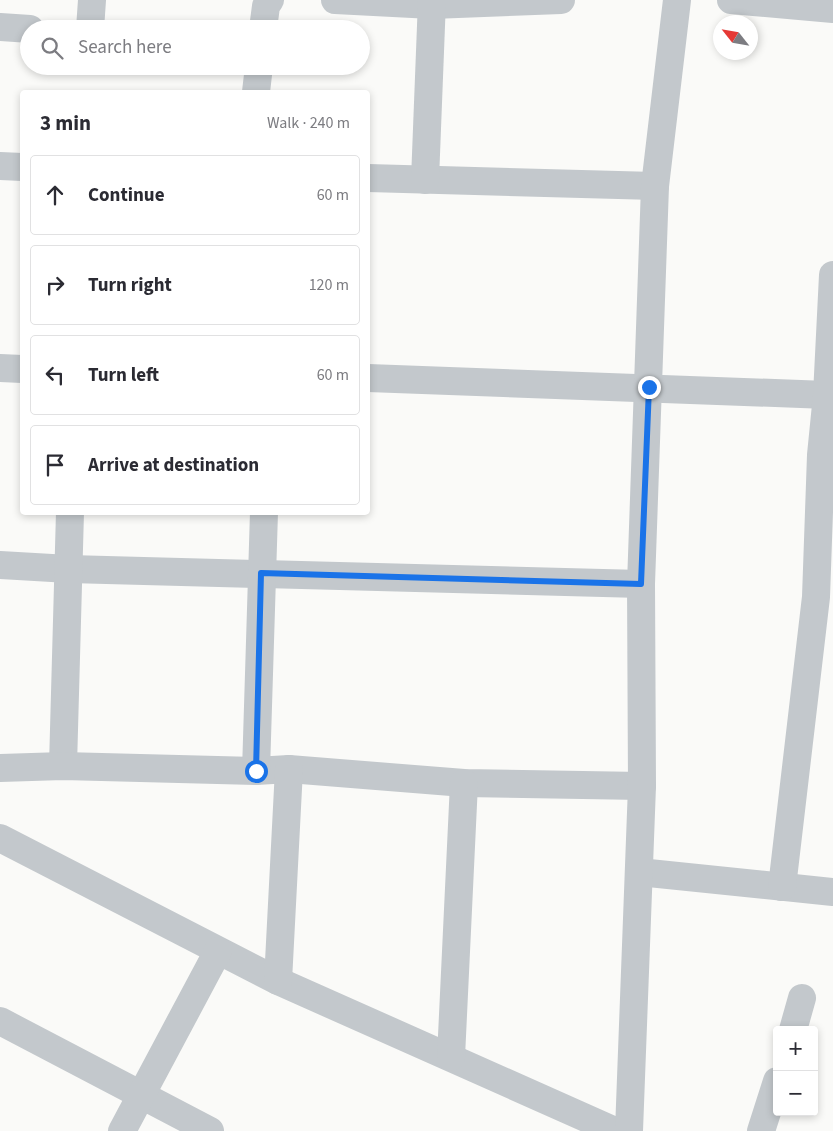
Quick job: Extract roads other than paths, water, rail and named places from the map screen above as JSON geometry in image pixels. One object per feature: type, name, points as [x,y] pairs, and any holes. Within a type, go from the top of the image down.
[{"type":"street","points":[[91,20],[92,0]]},
{"type":"street","points":[[264,20],[266,6],[270,0]]},
{"type":"street","points":[[335,0],[432,3],[561,0]]},
{"type":"street","points":[[629,1131],[642,786],[641,584],[655,186],[677,0]]},
{"type":"street","points":[[730,0],[833,9]]},
{"type":"street","points":[[425,180],[432,3]]},
{"type":"street","points":[[0,27],[20,28]]},
{"type":"street","points":[[256,90],[258,75]]},
{"type":"street","points":[[0,166],[20,167]]},
{"type":"street","points":[[370,178],[655,186]]},
{"type":"street","points":[[782,887],[824,599],[827,395],[832,332],[833,275]]},
{"type":"street","points":[[0,368],[20,369]]},
{"type":"street","points":[[370,378],[827,395]]},
{"type":"street","points":[[63,766],[70,515]]},
{"type":"street","points":[[256,771],[264,515]]},
{"type":"street","points":[[0,565],[69,569],[641,584]]},
{"type":"street","points":[[0,768],[63,766],[256,771],[289,769],[464,783],[642,786]]},
{"type":"street","points":[[278,981],[289,769]]},
{"type":"street","points":[[451,1056],[464,783]]},
{"type":"street","points":[[0,838],[278,981],[451,1056],[614,1131]]},
{"type":"street","points":[[639,872],[833,892]]},
{"type":"street","points":[[122,1131],[218,951]]},
{"type":"street","points":[[794,1026],[802,998]]},
{"type":"street","points":[[0,1021],[210,1131]]},
{"type":"street","points":[[762,1131],[773,1094]]}]
